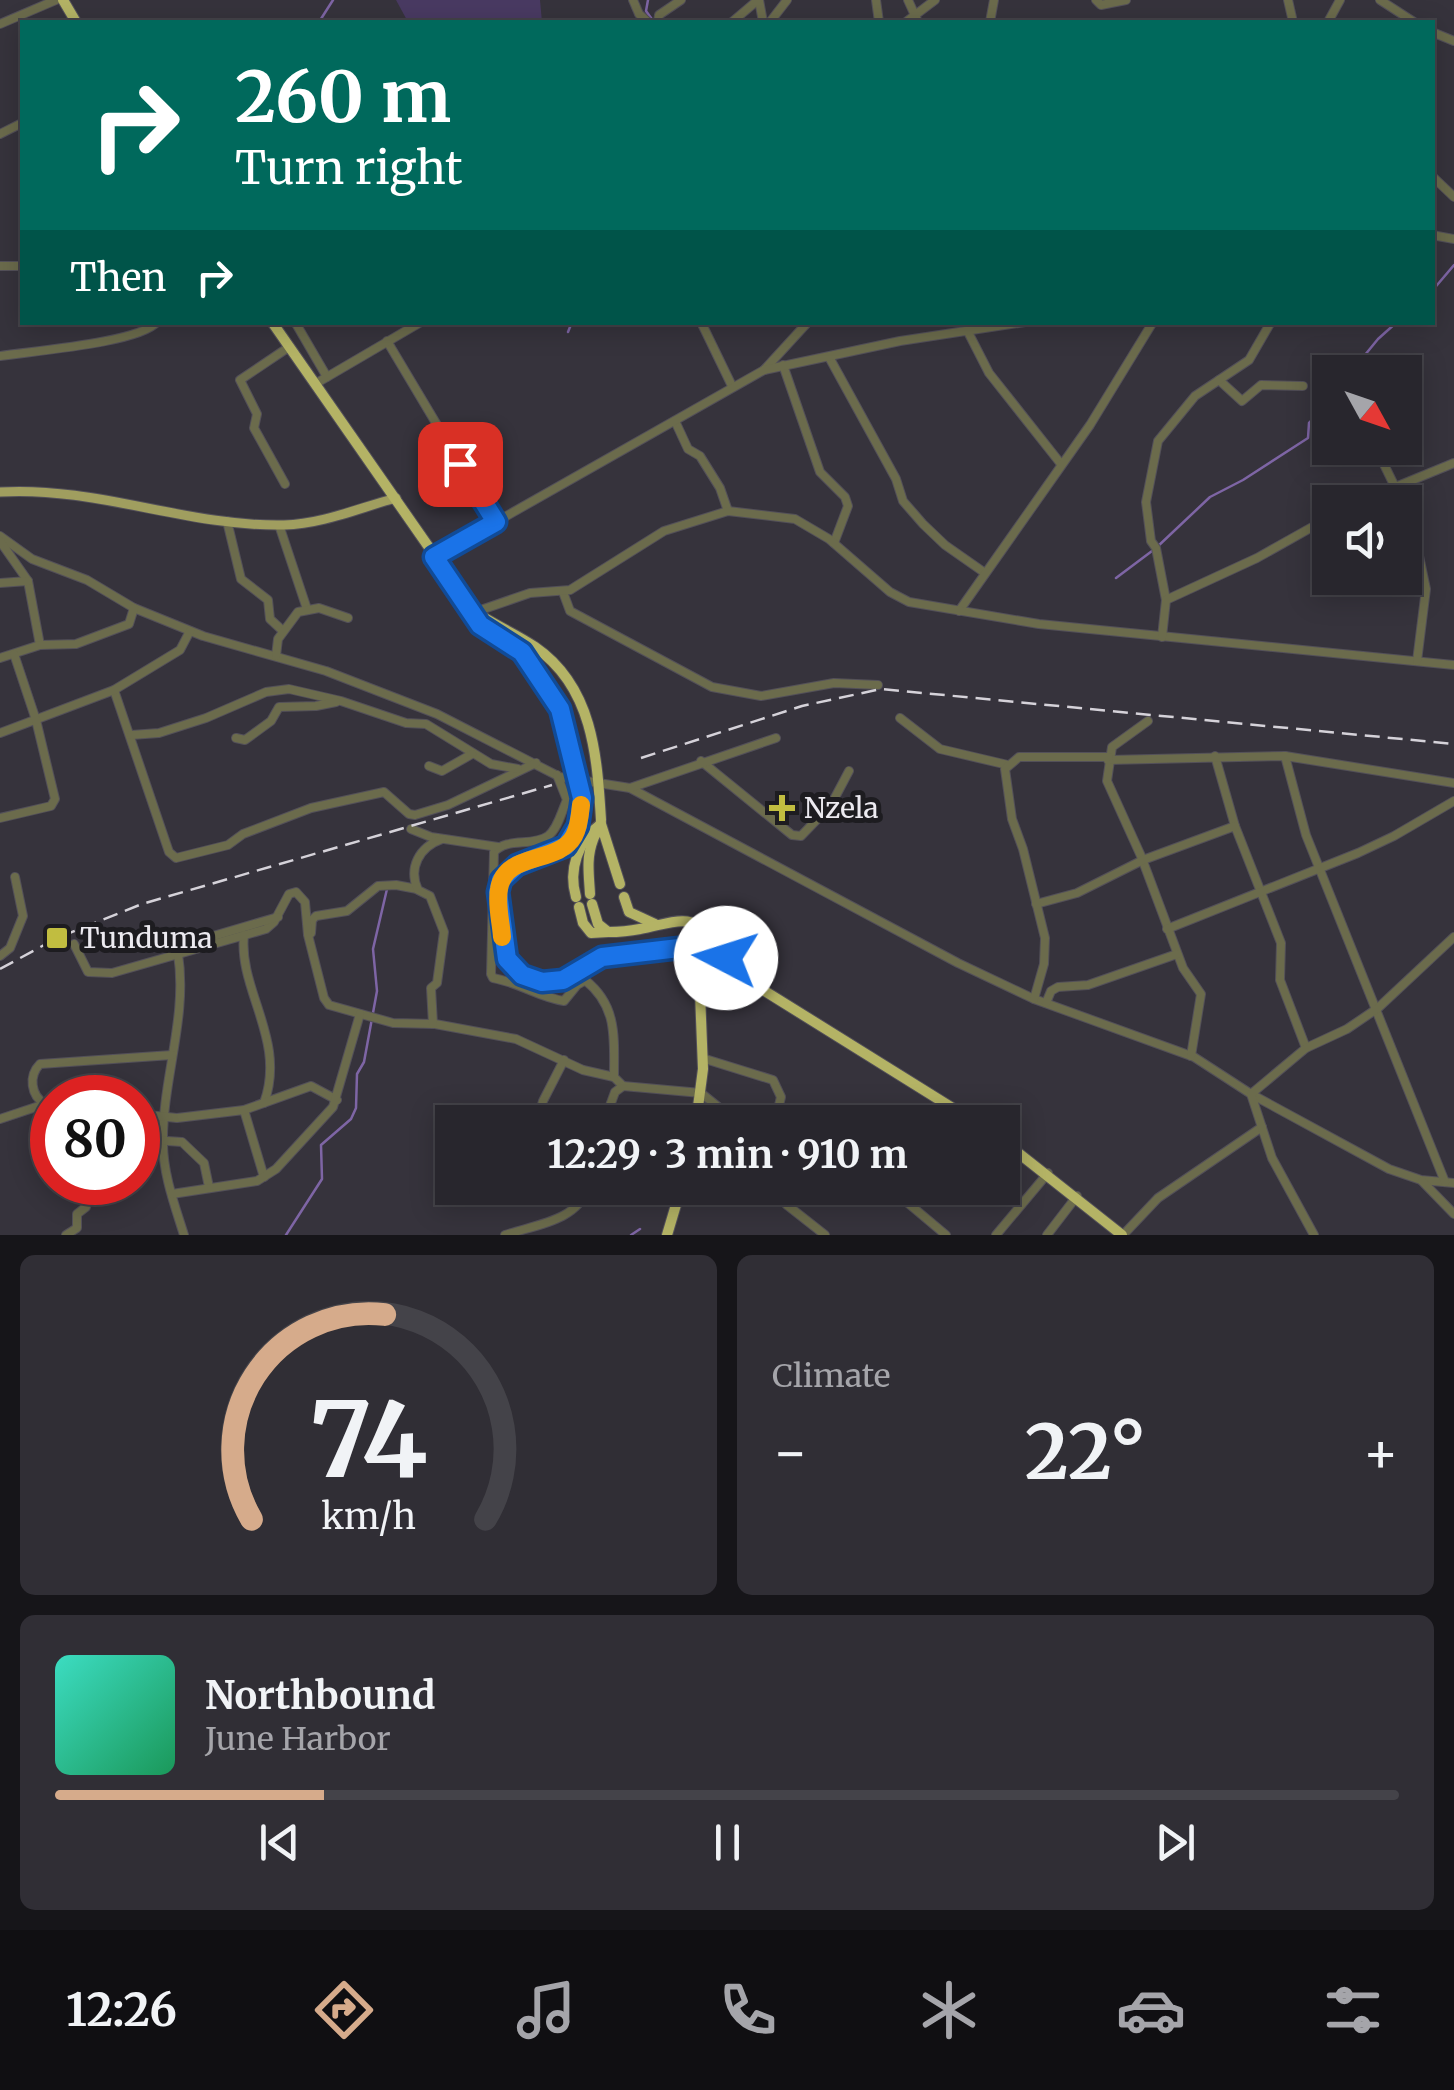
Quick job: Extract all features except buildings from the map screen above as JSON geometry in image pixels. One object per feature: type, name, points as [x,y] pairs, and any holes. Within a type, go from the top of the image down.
[{"type":"highway","points":[[274,325],[484,628],[522,652],[560,709],[582,798],[574,838],[560,850],[510,869],[501,880],[498,892],[507,959],[522,975],[542,982],[572,974],[602,957],[679,948],[710,972],[723,965],[723,947],[692,921],[677,920],[598,934],[586,930],[572,884],[577,856],[592,831],[602,824]]},
{"type":"highway","points":[[474,612],[537,648],[567,678],[581,700],[598,782],[602,824],[620,884]]},
{"type":"highway","points":[[602,824],[588,862],[598,924],[608,932]]},
{"type":"highway","points":[[624,897],[629,912],[656,925]]},
{"type":"highway","points":[[699,1105],[702,1058],[697,963],[700,944],[710,940]]},
{"type":"highway","points":[[723,965],[948,1105]]},
{"type":"highway","points":[[1020,1153],[1122,1235]]},
{"type":"highway","points":[[666,1235],[675,1205]]},
{"type":"main road","points":[[0,492],[44,491],[279,525],[346,514],[396,498]]},
{"type":"street","points":[[658,20],[659,14],[681,0]]},
{"type":"street","points":[[734,20],[758,0]]},
{"type":"street","points":[[769,20],[786,0]]},
{"type":"street","points":[[908,0],[916,19],[935,0]]},
{"type":"street","points":[[1096,0],[1102,5],[1126,0]]},
{"type":"street","points":[[1380,0],[1411,20]]},
{"type":"street","points":[[0,24],[64,1]]},
{"type":"street","points":[[1435,179],[1454,197]]},
{"type":"street","points":[[0,356],[118,339],[155,325]]},
{"type":"street","points":[[297,325],[326,377]]},
{"type":"street","points":[[315,384],[416,325]]},
{"type":"street","points":[[702,325],[732,386]]},
{"type":"street","points":[[764,370],[803,325]]},
{"type":"street","points":[[938,325],[938,337]]},
{"type":"street","points":[[954,325],[954,334]]},
{"type":"street","points":[[434,557],[764,370],[900,341],[1009,325]]},
{"type":"street","points":[[959,611],[1090,425],[1151,325]]},
{"type":"street","points":[[1162,638],[1166,600],[1148,527],[1146,502],[1158,441],[1195,396],[1252,358],[1269,326]]},
{"type":"street","points":[[968,332],[989,373],[1062,464]]},
{"type":"street","points":[[387,341],[496,522]]},
{"type":"street","points":[[285,484],[254,428],[257,414],[240,380],[289,347]]},
{"type":"street","points":[[828,358],[896,479],[903,501],[945,545],[985,573]]},
{"type":"street","points":[[783,365],[820,472],[848,506],[834,543]]},
{"type":"street","points":[[1219,380],[1242,401],[1262,385],[1303,386]]},
{"type":"street","points":[[674,421],[688,449],[700,456],[720,488],[728,511]]},
{"type":"street","points":[[1400,485],[1454,463]]},
{"type":"street","points":[[474,612],[530,594],[576,588],[664,531],[728,511],[796,518],[834,543],[900,599],[959,611],[1162,638],[1454,665]]},
{"type":"street","points":[[227,520],[241,579],[268,600],[270,619],[282,630]]},
{"type":"street","points":[[279,525],[307,609]]},
{"type":"street","points":[[1166,600],[1257,558],[1312,527]]},
{"type":"street","points":[[0,538],[28,581],[40,645]]},
{"type":"street","points":[[0,538],[32,558],[87,580],[134,608],[437,714],[557,775],[630,788],[958,963],[1034,999],[1191,1056],[1378,1164],[1422,1180],[1450,1183]]},
{"type":"street","points":[[1417,661],[1426,589],[1422,570]]},
{"type":"street","points":[[0,583],[28,581]]},
{"type":"street","points":[[563,592],[570,611],[712,687],[765,696],[834,682],[878,685]]},
{"type":"street","points":[[0,658],[40,645],[68,646],[90,639],[128,624],[134,608]]},
{"type":"street","points":[[276,656],[282,630],[298,612],[319,608],[348,618]]},
{"type":"street","points":[[0,733],[114,690],[180,650],[190,630]]},
{"type":"street","points":[[0,818],[51,806],[55,801],[36,720],[14,654]]},
{"type":"street","points":[[114,690],[169,852],[176,858],[228,845],[243,834],[302,811],[384,792],[409,814],[430,812],[536,762]]},
{"type":"street","points":[[131,735],[173,729],[276,690],[296,690],[406,723],[429,725],[499,767],[523,769]]},
{"type":"street","points":[[236,738],[245,740],[270,721],[279,708],[341,701]]},
{"type":"street","points":[[900,718],[940,749],[1008,765]]},
{"type":"street","points":[[1148,721],[1116,742],[1108,758],[1108,787],[1142,860],[1177,954],[1202,994],[1191,1056]]},
{"type":"street","points":[[630,788],[776,738]]},
{"type":"street","points":[[429,766],[442,771],[472,754]]},
{"type":"street","points":[[1214,756],[1235,826],[1281,943],[1280,980],[1306,1048]]},
{"type":"street","points":[[1285,756],[1298,811],[1406,1088],[1450,1183]]},
{"type":"street","points":[[1034,999],[1046,953],[1024,849],[1012,819],[1006,775],[1008,765],[1019,757],[1285,756],[1454,783]]},
{"type":"street","points":[[702,761],[792,835],[801,836],[830,805],[849,772]]},
{"type":"street","points":[[411,829],[442,839],[498,847],[543,838],[553,830],[567,800],[557,775]]},
{"type":"street","points":[[1167,929],[1394,836],[1454,801]]},
{"type":"street","points":[[1036,904],[1077,893],[1142,860],[1235,826]]},
{"type":"street","points":[[417,889],[413,874],[420,854],[442,839]]},
{"type":"street","points":[[498,847],[492,878],[492,976],[518,982],[548,999],[564,1001],[576,985],[586,980]]},
{"type":"street","points":[[0,956],[10,948],[23,916],[16,877]]},
{"type":"street","points":[[311,946],[311,924],[316,916],[347,911],[378,886],[417,889],[430,896],[444,932],[437,983],[431,988],[433,1024]]},
{"type":"street","points":[[177,951],[266,929],[278,917],[289,894],[300,894],[305,902],[325,1001],[392,1023],[433,1024],[522,1040],[583,1070],[614,1076],[623,1086],[701,1093],[716,1105]]},
{"type":"street","points":[[74,944],[86,970],[99,975],[278,917]]},
{"type":"street","points":[[244,935],[243,962],[265,1023],[269,1078],[264,1103]]},
{"type":"street","points":[[1252,1094],[1306,1048],[1378,1008],[1454,937]]},
{"type":"street","points":[[177,951],[181,978],[162,1142],[184,1235]]},
{"type":"street","points":[[1046,1003],[1058,986],[1088,985],[1177,954]]},
{"type":"street","points":[[572,974],[602,993],[607,1003],[614,1039],[614,1076]]},
{"type":"street","points":[[172,1194],[264,1177],[321,1122],[337,1100],[360,1014]]},
{"type":"street","points":[[34,1075],[40,1064],[172,1056]]},
{"type":"street","points":[[702,1058],[773,1080],[781,1097],[779,1105]]},
{"type":"street","points":[[542,1105],[564,1060]]},
{"type":"street","points":[[160,1116],[244,1110],[311,1086],[337,1100]]},
{"type":"street","points":[[611,1105],[623,1086]]},
{"type":"street","points":[[1252,1094],[1272,1158],[1314,1235]]},
{"type":"street","points":[[0,1119],[30,1110]]},
{"type":"street","points":[[244,1110],[264,1177]]},
{"type":"street","points":[[1122,1235],[1158,1198],[1262,1127]]},
{"type":"street","points":[[162,1142],[181,1140],[200,1159],[209,1188]]},
{"type":"street","points":[[996,1235],[1048,1173]]},
{"type":"street","points":[[1422,1180],[1454,1214]]},
{"type":"street","points":[[1047,1235],[1076,1196]]},
{"type":"street","points":[[66,1235],[76,1228],[77,1214],[86,1205]]},
{"type":"street","points":[[504,1235],[572,1212],[579,1205]]},
{"type":"street","points":[[910,1205],[946,1235]]},
{"type":"street","points":[[786,1206],[811,1231],[825,1235]]},
{"type":"shaded area","points":[[396,0],[540,0],[542,20],[407,20]]},
{"type":"waterway","points":[[320,20],[333,0]]},
{"type":"waterway","points":[[648,0],[646,11],[653,20]]},
{"type":"waterway","points":[[1435,287],[1454,265]]},
{"type":"waterway","points":[[568,332],[571,325]]},
{"type":"waterway","points":[[1365,355],[1394,325]]},
{"type":"waterway","points":[[1116,578],[1156,548],[1210,497],[1308,438],[1312,420]]},
{"type":"waterway","points":[[286,1235],[322,1179],[321,1145],[351,1119],[356,1108],[357,1074],[364,1062],[377,991],[373,949],[387,889]]},
{"type":"waterway","points":[[631,1235],[640,1229]]},
{"type":"railway","points":[[641,758],[802,706],[881,689],[1454,744]]},
{"type":"railway","points":[[0,969],[57,938],[142,904],[552,785]]},
{"type":"slow traffic","points":[[502,937],[498,892],[501,880],[517,865],[566,846],[574,838],[581,805]]},
{"type":"place","name":"Nzela","points":[[782,808]]},
{"type":"place","name":"Tunduma","points":[[57,938]]},
{"type":"route","points":[[460,464],[496,522],[434,557],[480,625],[522,652],[560,709],[582,798],[574,838],[560,850],[510,869],[501,880],[498,892],[507,959],[522,975],[542,982],[563,980],[602,957],[679,948],[706,972],[720,968],[726,958]]}]
